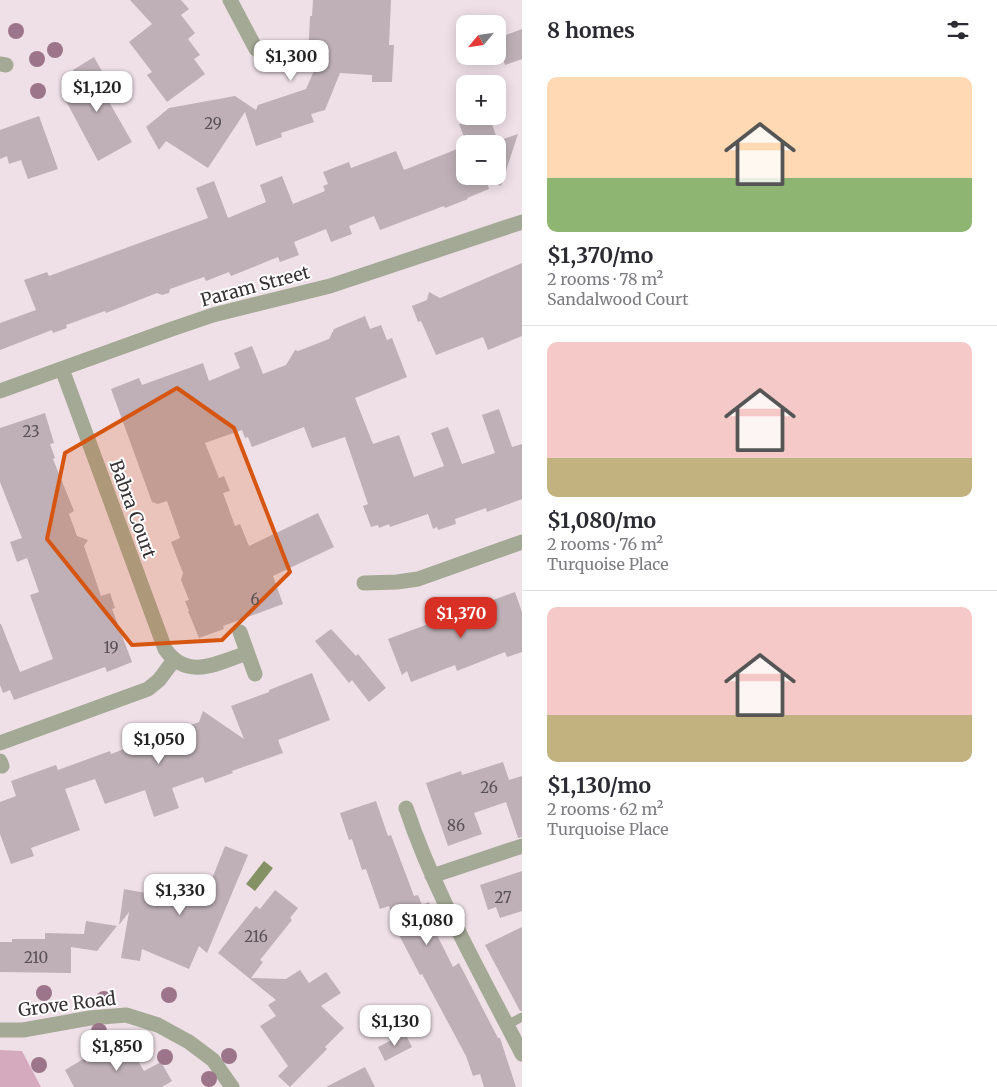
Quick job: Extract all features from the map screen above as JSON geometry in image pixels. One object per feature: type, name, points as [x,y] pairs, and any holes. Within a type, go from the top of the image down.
[{"type":"street","points":[[230,0],[256,50]]},
{"type":"street","name":"Param Street","points":[[0,391],[205,318],[330,286],[522,222]]},
{"type":"street","name":"Babra Court","points":[[62,369],[160,640],[174,660]]},
{"type":"street","points":[[364,583],[418,579],[522,542]]},
{"type":"street","points":[[240,632],[254,674]]},
{"type":"street","points":[[0,743],[148,689],[159,680],[174,660],[188,666],[200,668],[247,653]]},
{"type":"street","points":[[406,808],[432,876],[522,1054]]},
{"type":"street","points":[[432,876],[522,846]]},
{"type":"street","name":"Grove Road","points":[[0,1030],[23,1030],[90,1018],[126,1015],[158,1025],[189,1042],[213,1060],[232,1087]]},
{"type":"lane","points":[[507,1025],[522,1017]]},
{"type":"highlighted area","points":[[177,388],[234,428],[290,572],[222,640],[132,645],[47,539],[65,453]]},
{"type":"shaded area","points":[[264,861],[273,868],[255,891],[246,884]]},
{"type":"shaded area","points":[[0,1050],[22,1051],[41,1087],[0,1087]]},
{"type":"building","points":[[130,0],[181,0],[189,9],[181,15],[195,33],[188,39],[200,55],[194,59],[205,74],[167,102],[147,75],[152,72],[129,42],[152,24]]},
{"type":"building","points":[[313,0],[391,0],[389,45],[394,45],[392,82],[372,82],[372,75],[340,73],[325,110],[311,114],[314,122],[281,133],[282,137],[256,146],[245,112],[208,168],[166,141],[159,150],[146,127],[169,108],[235,96],[256,110],[258,105],[306,89],[320,57],[308,57],[310,16],[312,16]]},
{"type":"building","points":[[522,29],[522,59],[506,65],[506,35]]},
{"type":"building","points":[[94,57],[104,75],[96,79],[132,142],[98,161],[66,101],[85,91],[73,70]]},
{"type":"building","points":[[39,116],[58,169],[28,179],[21,160],[9,164],[7,156],[0,159],[0,130]]},
{"type":"building","points":[[459,125],[492,125],[496,135],[463,135]]},
{"type":"building","points":[[518,134],[506,171],[506,138]]},
{"type":"building","points":[[456,150],[456,185],[488,185],[489,189],[445,208],[444,206],[380,230],[374,216],[349,226],[352,234],[331,242],[326,229],[294,242],[299,255],[280,262],[278,257],[231,276],[229,272],[206,281],[204,277],[170,289],[169,293],[162,295],[157,293],[106,313],[105,311],[66,325],[67,328],[53,333],[52,330],[0,350],[0,323],[36,310],[24,280],[47,272],[49,276],[208,218],[196,188],[214,181],[228,218],[266,202],[260,185],[282,176],[293,204],[325,191],[323,186],[328,184],[323,172],[349,162],[351,168],[396,151],[404,170]]},
{"type":"building","points":[[522,263],[522,336],[488,350],[483,337],[436,355],[421,321],[418,322],[412,306],[427,300],[429,292],[440,298]]},
{"type":"building","points":[[365,316],[370,329],[381,325],[387,340],[392,338],[407,377],[355,398],[373,444],[399,435],[414,477],[444,466],[431,433],[448,427],[462,464],[495,453],[482,415],[499,409],[512,447],[522,444],[522,499],[487,512],[486,508],[455,519],[456,524],[438,530],[437,527],[433,529],[428,514],[390,527],[389,524],[379,528],[378,525],[371,527],[363,506],[368,504],[345,437],[312,448],[304,427],[252,447],[248,437],[245,438],[242,430],[205,443],[219,478],[224,476],[230,491],[223,493],[235,526],[240,524],[249,546],[318,513],[334,547],[273,576],[283,604],[223,626],[224,629],[199,638],[185,601],[189,600],[181,580],[183,573],[171,542],[180,538],[167,501],[158,504],[152,502],[111,389],[139,378],[142,385],[203,363],[209,381],[240,368],[234,353],[252,346],[263,374],[286,365],[295,350],[298,351],[329,339],[334,329]]},
{"type":"building","points":[[45,413],[54,443],[50,444],[55,458],[53,459],[74,511],[69,514],[77,536],[88,540],[84,546],[101,596],[110,593],[115,608],[112,609],[132,662],[107,672],[105,667],[14,700],[10,690],[3,693],[0,685],[0,624],[20,672],[53,659],[30,595],[39,592],[27,558],[17,562],[10,542],[22,538],[0,482],[0,428]]},
{"type":"building","points":[[515,592],[522,612],[522,652],[507,657],[505,652],[457,671],[455,665],[411,682],[407,671],[402,675],[388,639]]},
{"type":"building","points":[[331,629],[356,656],[358,654],[386,688],[369,702],[352,680],[349,683],[315,641]]},
{"type":"building","points":[[312,673],[330,720],[278,740],[283,753],[232,771],[233,773],[205,783],[203,777],[172,788],[179,808],[154,817],[145,790],[105,804],[95,779],[65,789],[80,830],[31,848],[34,856],[11,864],[0,834],[0,802],[16,796],[11,781],[56,765],[58,770],[110,751],[111,754],[142,742],[149,729],[162,736],[199,722],[203,711],[244,739],[231,706]]},
{"type":"building","points":[[503,762],[509,780],[522,776],[522,837],[518,838],[506,802],[474,813],[482,834],[448,846],[426,783],[461,771],[462,775]]},
{"type":"building","points":[[376,801],[388,836],[391,835],[414,896],[418,895],[422,905],[429,902],[438,928],[434,929],[453,967],[459,963],[498,1038],[500,1038],[516,1087],[484,1087],[480,1074],[473,1076],[466,1056],[400,937],[389,906],[380,909],[366,869],[362,870],[352,839],[349,840],[340,813]]},
{"type":"building","points":[[225,846],[248,855],[207,953],[199,946],[189,969],[142,949],[140,961],[121,958],[129,912],[119,925],[124,889],[173,898],[178,888],[204,899]]},
{"type":"building","points":[[522,871],[522,911],[500,918],[496,907],[488,910],[480,885]]},
{"type":"building","points":[[275,890],[298,908],[290,918],[292,920],[260,960],[263,962],[251,978],[286,979],[300,970],[309,983],[326,972],[341,993],[321,1006],[344,1028],[325,1047],[327,1049],[290,1087],[278,1076],[288,1066],[260,1026],[276,1016],[268,1005],[276,1000],[218,953],[256,906],[260,909]]},
{"type":"building","points":[[86,921],[117,926],[97,951],[71,947],[71,973],[0,972],[0,942],[12,942],[12,939],[45,939],[45,933],[84,934]]},
{"type":"building","points":[[522,927],[522,1011],[520,1011],[485,945]]},
{"type":"building","points":[[405,1033],[412,1047],[385,1061],[378,1047]]},
{"type":"building","points":[[122,1045],[124,1049],[128,1046],[129,1050],[131,1049],[144,1071],[161,1062],[172,1081],[162,1087],[74,1087],[65,1070],[85,1058],[87,1063]]},
{"type":"building","points":[[365,1067],[375,1087],[326,1087]]}]
